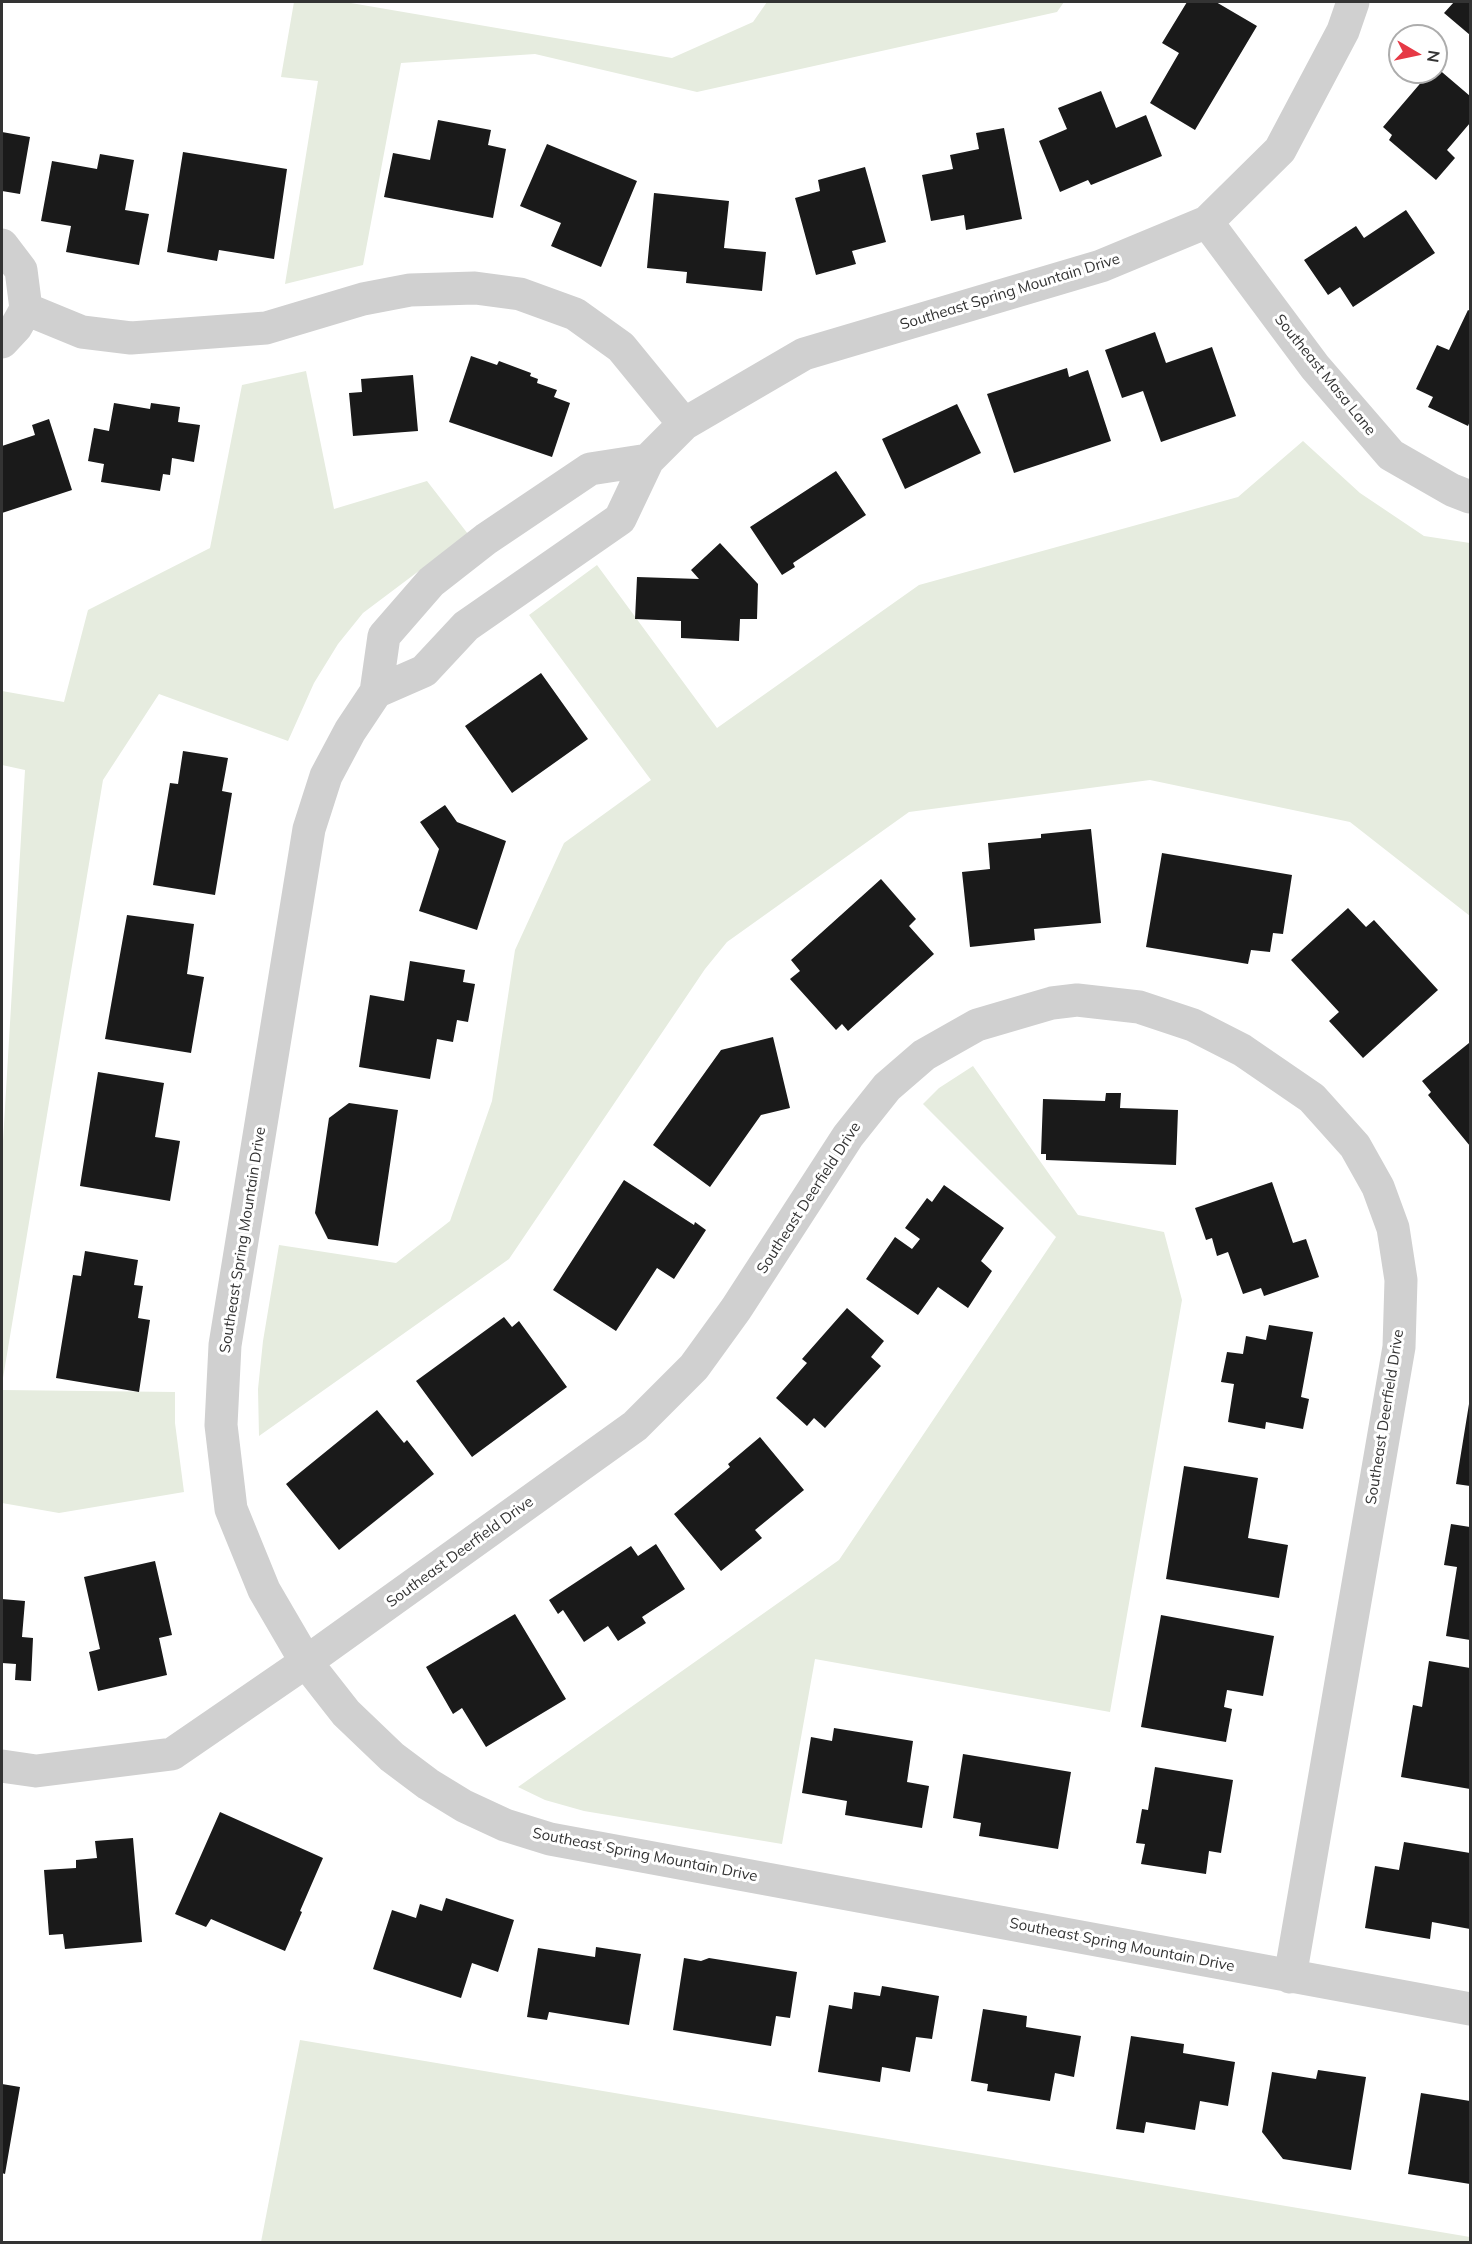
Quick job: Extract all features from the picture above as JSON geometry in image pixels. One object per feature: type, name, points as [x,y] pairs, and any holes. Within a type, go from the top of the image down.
[{"type":"street","name":"Southeast Spring Mountain Drive","points":[[375,692],[424,671],[466,626],[620,519],[648,460],[684,424],[804,354],[1101,266],[1207,222],[1280,150],[1343,31],[1353,2]]},
{"type":"street","name":"Southeast Masa Lane","points":[[1207,222],[1315,367],[1391,455],[1452,490],[1470,496]]},
{"type":"street","points":[[2,245],[21,270],[26,309],[16,327],[2,342]]},
{"type":"street","points":[[26,309],[82,332],[131,338],[266,328],[363,298],[410,290],[475,288],[520,294],[575,314],[621,347],[684,424]]},
{"type":"street","name":"Southeast Spring Mountain Drive","points":[[648,460],[590,469],[486,538],[431,582],[384,636],[375,692],[350,731],[326,777],[309,829],[225,1345],[221,1425],[231,1509],[264,1590],[306,1662],[346,1713],[392,1757],[428,1784],[464,1806],[505,1825],[550,1839],[1470,2009]]},
{"type":"street","name":"Southeast Deerfield Drive","points":[[2,1766],[36,1771],[172,1754],[306,1662],[635,1426],[694,1367],[729,1319],[848,1136],[887,1088],[924,1055],[977,1025],[1052,1003],[1077,1000],[1139,1007],[1193,1024],[1242,1050],[1312,1098],[1355,1146],[1378,1186],[1393,1228],[1401,1280],[1399,1347],[1290,1977]]},
{"type":"shaded area","points":[[294,2],[345,2],[672,58],[753,22],[767,2],[1064,2],[1057,12],[697,92],[535,54],[401,63],[363,265],[285,284],[318,81],[281,77]]},
{"type":"shaded area","points":[[306,371],[334,509],[427,481],[468,534],[363,613],[338,644],[314,683],[288,741],[159,694],[103,780],[2,1384],[2,1158],[25,770],[2,765],[2,691],[64,702],[88,610],[210,548],[242,385]]},
{"type":"shaded area","points":[[1303,441],[1360,493],[1424,536],[1470,543],[1470,916],[1350,822],[1150,780],[909,812],[727,942],[705,969],[509,1259],[259,1436],[258,1389],[263,1341],[279,1245],[396,1263],[450,1221],[492,1101],[515,950],[564,843],[651,780],[529,615],[597,565],[717,728],[919,585],[1238,497]]},
{"type":"shaded area","points":[[973,1066],[1078,1215],[1164,1232],[1182,1300],[1110,1712],[815,1659],[782,1844],[584,1811],[545,1800],[518,1787],[839,1560],[1056,1237],[923,1104],[939,1088]]},
{"type":"shaded area","points":[[2,1390],[175,1392],[175,1423],[184,1492],[59,1513],[2,1503]]},
{"type":"shaded area","points":[[300,2040],[1470,2237],[1470,2242],[261,2242]]},
{"type":"building","points":[[1187,2],[1216,2],[1257,26],[1195,130],[1150,103],[1179,53],[1162,43]]},
{"type":"building","points":[[1454,2],[1470,2],[1470,35],[1444,13]]},
{"type":"building","points":[[1448,77],[1470,96],[1470,123],[1447,150],[1455,158],[1436,180],[1389,140],[1392,135],[1383,127],[1420,84],[1448,84]]},
{"type":"building","points":[[1101,91],[1116,128],[1146,115],[1162,156],[1091,185],[1088,180],[1060,192],[1039,141],[1067,129],[1058,108]]},
{"type":"building","points":[[438,120],[491,130],[488,145],[506,149],[493,218],[384,197],[393,153],[430,160]]},
{"type":"building","points":[[1004,128],[1022,219],[966,230],[964,215],[931,221],[922,175],[953,169],[950,155],[979,149],[976,133]]},
{"type":"building","points":[[2,132],[30,137],[20,194],[2,191]]},
{"type":"building","points":[[547,144],[637,181],[601,267],[551,246],[561,223],[520,206]]},
{"type":"building","points":[[183,152],[287,169],[274,259],[219,250],[217,261],[167,252]]},
{"type":"building","points":[[100,154],[134,160],[125,210],[149,214],[139,265],[66,252],[71,226],[41,221],[52,161],[97,169]]},
{"type":"building","points":[[865,167],[886,242],[852,251],[856,264],[816,275],[795,198],[820,191],[818,180]]},
{"type":"building","points":[[654,193],[729,201],[724,248],[766,252],[762,291],[686,283],[687,272],[647,268]]},
{"type":"building","points":[[1406,210],[1435,253],[1353,307],[1340,287],[1328,295],[1304,260],[1356,226],[1364,238]]},
{"type":"building","points":[[1468,310],[1470,311],[1470,421],[1468,426],[1428,407],[1433,397],[1416,389],[1437,345],[1449,350]]},
{"type":"building","points":[[1155,332],[1166,363],[1212,347],[1236,416],[1161,442],[1143,391],[1122,398],[1105,350]]},
{"type":"building","points":[[471,356],[497,365],[499,361],[531,373],[530,376],[538,379],[537,383],[557,390],[554,397],[570,403],[552,457],[449,422]]},
{"type":"building","points":[[1067,368],[1069,377],[1088,370],[1111,441],[1014,473],[987,394]]},
{"type":"building","points":[[413,375],[418,431],[353,436],[349,393],[362,392],[361,379]]},
{"type":"building","points":[[114,403],[150,409],[151,403],[180,407],[178,422],[200,425],[194,462],[172,458],[170,475],[163,474],[160,491],[101,482],[104,464],[88,461],[94,428],[109,431]]},
{"type":"building","points":[[957,404],[981,453],[905,489],[882,439]]},
{"type":"building","points":[[49,419],[72,490],[2,513],[2,446],[35,435],[32,425]]},
{"type":"building","points":[[836,471],[866,515],[793,563],[795,567],[782,575],[750,527]]},
{"type":"building","points":[[720,543],[758,584],[757,619],[740,619],[739,641],[681,638],[681,621],[635,619],[637,577],[699,579],[691,570]]},
{"type":"building","points":[[541,673],[588,739],[512,793],[465,726]]},
{"type":"building","points":[[183,751],[228,758],[222,791],[232,793],[215,895],[153,885],[170,783],[178,784]]},
{"type":"building","points":[[445,805],[457,822],[506,841],[477,930],[419,911],[439,849],[420,822]]},
{"type":"building","points":[[1091,829],[1101,923],[1034,929],[1035,940],[970,947],[962,872],[990,869],[988,843],[1041,838],[1041,834]]},
{"type":"building","points":[[1162,853],[1292,875],[1283,934],[1273,933],[1270,952],[1251,950],[1248,964],[1146,947]]},
{"type":"building","points":[[881,879],[916,919],[909,926],[934,954],[848,1031],[842,1024],[836,1030],[790,979],[800,971],[791,960]]},
{"type":"building","points":[[1348,908],[1366,927],[1374,920],[1438,990],[1363,1058],[1329,1021],[1339,1012],[1291,960]]},
{"type":"building","points":[[127,915],[194,924],[187,974],[204,977],[191,1053],[105,1039]]},
{"type":"building","points":[[410,961],[465,970],[463,982],[475,984],[468,1022],[457,1020],[453,1042],[437,1039],[430,1079],[359,1067],[370,995],[404,1001]]},
{"type":"building","points":[[773,1037],[790,1108],[761,1115],[710,1187],[653,1145],[721,1050]]},
{"type":"building","points":[[1469,1043],[1470,1146],[1428,1095],[1431,1092],[1422,1081]]},
{"type":"building","points":[[98,1072],[164,1083],[155,1137],[180,1141],[170,1201],[80,1186]]},
{"type":"building","points":[[1106,1093],[1121,1093],[1120,1108],[1178,1110],[1176,1165],[1046,1160],[1046,1154],[1041,1154],[1043,1099],[1105,1101]]},
{"type":"building","points":[[349,1103],[398,1110],[378,1246],[328,1239],[315,1213],[329,1118]]},
{"type":"building","points":[[624,1180],[694,1225],[695,1222],[706,1230],[674,1279],[657,1268],[616,1331],[553,1290]]},
{"type":"building","points":[[1272,1182],[1293,1243],[1306,1239],[1319,1277],[1264,1296],[1261,1288],[1243,1294],[1228,1252],[1217,1256],[1212,1238],[1206,1240],[1195,1208]]},
{"type":"building","points":[[944,1185],[1004,1228],[981,1261],[992,1271],[968,1308],[938,1287],[918,1315],[866,1279],[895,1237],[912,1249],[920,1239],[905,1228],[927,1198],[932,1202]]},
{"type":"building","points":[[85,1251],[138,1260],[134,1285],[143,1286],[138,1318],[150,1320],[139,1392],[56,1378],[73,1275],[81,1276]]},
{"type":"building","points":[[847,1308],[884,1341],[871,1357],[881,1366],[825,1428],[814,1418],[807,1426],[776,1398],[807,1363],[802,1359]]},
{"type":"building","points":[[504,1317],[512,1327],[519,1321],[567,1387],[472,1457],[416,1381]]},
{"type":"building","points":[[1269,1325],[1313,1332],[1301,1397],[1309,1399],[1303,1429],[1266,1422],[1265,1429],[1228,1422],[1234,1384],[1221,1382],[1227,1352],[1243,1354],[1246,1336],[1266,1340]]},
{"type":"building","points":[[1470,1405],[1470,1486],[1456,1484]]},
{"type":"building","points":[[377,1410],[404,1443],[407,1440],[434,1474],[339,1550],[286,1484]]},
{"type":"building","points":[[760,1437],[804,1490],[755,1530],[762,1538],[721,1571],[674,1514],[730,1467],[728,1464]]},
{"type":"building","points":[[1184,1466],[1258,1478],[1248,1538],[1288,1545],[1279,1598],[1166,1579]]},
{"type":"building","points":[[1451,1524],[1470,1527],[1470,1640],[1446,1636],[1457,1567],[1444,1565]]},
{"type":"building","points":[[656,1544],[685,1589],[642,1617],[646,1623],[618,1641],[608,1626],[584,1642],[563,1610],[558,1614],[549,1600],[631,1546],[638,1556]]},
{"type":"building","points":[[155,1561],[172,1635],[159,1638],[167,1675],[98,1691],[89,1652],[100,1649],[84,1577]]},
{"type":"building","points":[[2,1599],[25,1601],[22,1637],[33,1638],[31,1681],[15,1680],[16,1664],[2,1663]]},
{"type":"building","points":[[515,1614],[566,1699],[486,1747],[462,1708],[453,1714],[426,1667]]},
{"type":"building","points":[[1161,1615],[1274,1636],[1263,1696],[1227,1690],[1224,1707],[1232,1709],[1226,1742],[1141,1727]]},
{"type":"building","points":[[1429,1661],[1470,1668],[1470,1789],[1401,1777],[1413,1705],[1422,1707]]},
{"type":"building","points":[[834,1728],[913,1741],[907,1782],[929,1786],[922,1828],[845,1815],[847,1801],[802,1793],[811,1737],[832,1741]]},
{"type":"building","points":[[963,1754],[1071,1772],[1058,1849],[979,1836],[981,1823],[953,1818]]},
{"type":"building","points":[[1155,1767],[1233,1780],[1221,1853],[1209,1851],[1206,1874],[1141,1864],[1145,1844],[1136,1843],[1142,1809],[1148,1810]]},
{"type":"building","points":[[220,1812],[323,1858],[285,1951],[211,1919],[206,1927],[175,1914]]},
{"type":"building","points":[[133,1838],[142,1942],[65,1949],[63,1934],[49,1935],[44,1870],[76,1868],[76,1860],[97,1858],[95,1841]]},
{"type":"building","points":[[1404,1842],[1470,1853],[1470,1929],[1432,1922],[1430,1939],[1365,1928],[1375,1866],[1399,1870]]},
{"type":"building","points":[[446,1898],[514,1920],[498,1972],[472,1963],[461,1998],[373,1969],[392,1910],[416,1918],[420,1904],[442,1911]]},
{"type":"building","points":[[596,1947],[641,1954],[629,2025],[549,2012],[547,2020],[527,2017],[538,1948],[595,1957]]},
{"type":"building","points":[[684,1958],[701,1961],[709,1958],[797,1972],[790,2018],[776,2016],[771,2046],[673,2030]]},
{"type":"building","points":[[882,1986],[939,1996],[932,2039],[916,2037],[910,2072],[882,2067],[880,2082],[818,2072],[829,2005],[852,2009],[854,1992],[880,1996]]},
{"type":"building","points":[[983,2009],[1027,2016],[1026,2027],[1081,2036],[1074,2077],[1055,2073],[1050,2101],[987,2091],[988,2084],[971,2081]]},
{"type":"building","points":[[1131,2036],[1184,2044],[1183,2053],[1235,2062],[1228,2106],[1200,2101],[1195,2130],[1146,2122],[1144,2133],[1116,2129]]},
{"type":"building","points":[[1318,2070],[1366,2077],[1351,2170],[1283,2159],[1262,2132],[1272,2072],[1316,2079]]},
{"type":"building","points":[[2,2084],[20,2087],[5,2174],[2,2173]]},
{"type":"building","points":[[1421,2093],[1470,2101],[1470,2184],[1408,2174]]}]
